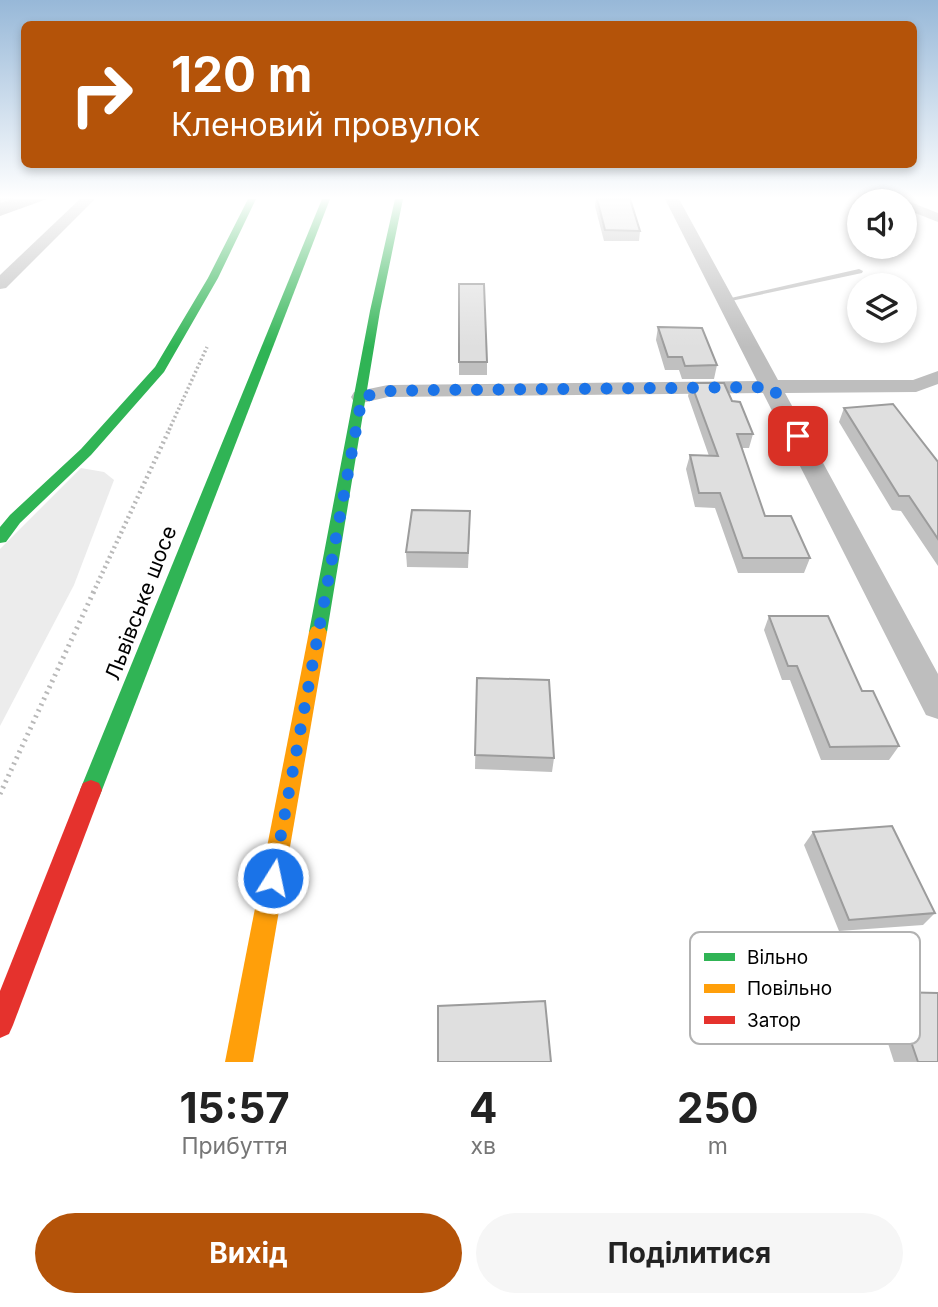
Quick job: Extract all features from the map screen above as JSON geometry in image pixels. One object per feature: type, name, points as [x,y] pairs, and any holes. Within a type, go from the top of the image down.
[{"type":"street","points":[[0,284],[6,267],[28,249]]},
{"type":"street","points":[[5,523],[86,452],[159,369],[228,249]]},
{"type":"street","name":"Львівське шосе","points":[[0,1025],[174,577],[306,249]]},
{"type":"street","points":[[239,1062],[388,249]]},
{"type":"street","points":[[698,249],[938,705]]},
{"type":"street","points":[[362,397],[388,391],[916,386],[938,377]]},
{"type":"lane","points":[[726,300],[859,271]]},
{"type":"path","points":[[0,794],[211,338]]},
{"type":"shaded area","points":[[81,468],[104,472],[114,480],[74,585],[0,726],[0,549]]},
{"type":"building","points":[[459,284],[484,284],[487,362],[459,362]]},
{"type":"building","points":[[658,327],[702,328],[717,365],[685,366],[682,357],[668,357]]},
{"type":"building","points":[[691,383],[724,383],[732,401],[740,402],[753,434],[737,434],[765,516],[791,516],[810,558],[743,558],[720,493],[699,493],[690,455],[718,456]]},
{"type":"building","points":[[893,404],[938,462],[938,539],[909,496],[899,496],[844,408]]},
{"type":"building","points":[[412,510],[470,511],[468,553],[406,552]]},
{"type":"building","points":[[769,616],[828,616],[862,691],[873,691],[899,746],[830,747],[797,666],[788,666]]},
{"type":"building","points":[[477,678],[549,680],[554,758],[475,755]]},
{"type":"building","points":[[892,826],[935,913],[849,920],[813,832]]},
{"type":"building","points":[[920,993],[938,993],[938,1062],[918,1062],[912,1044],[920,1044]]},
{"type":"building","points":[[545,1001],[551,1062],[438,1062],[438,1006]]},
{"type":"traffic: fast","points":[[0,538],[15,519],[86,452],[160,369],[228,249]]},
{"type":"traffic: fast","points":[[91,790],[306,249]]},
{"type":"traffic: fast","points":[[318,632],[388,249]]},
{"type":"traffic: slow","points":[[239,1062],[318,632]]},
{"type":"traffic: jam","points":[[0,1025],[91,790]]},
{"type":"route","points":[[273,878],[362,397],[388,391],[773,387],[798,436]]}]
